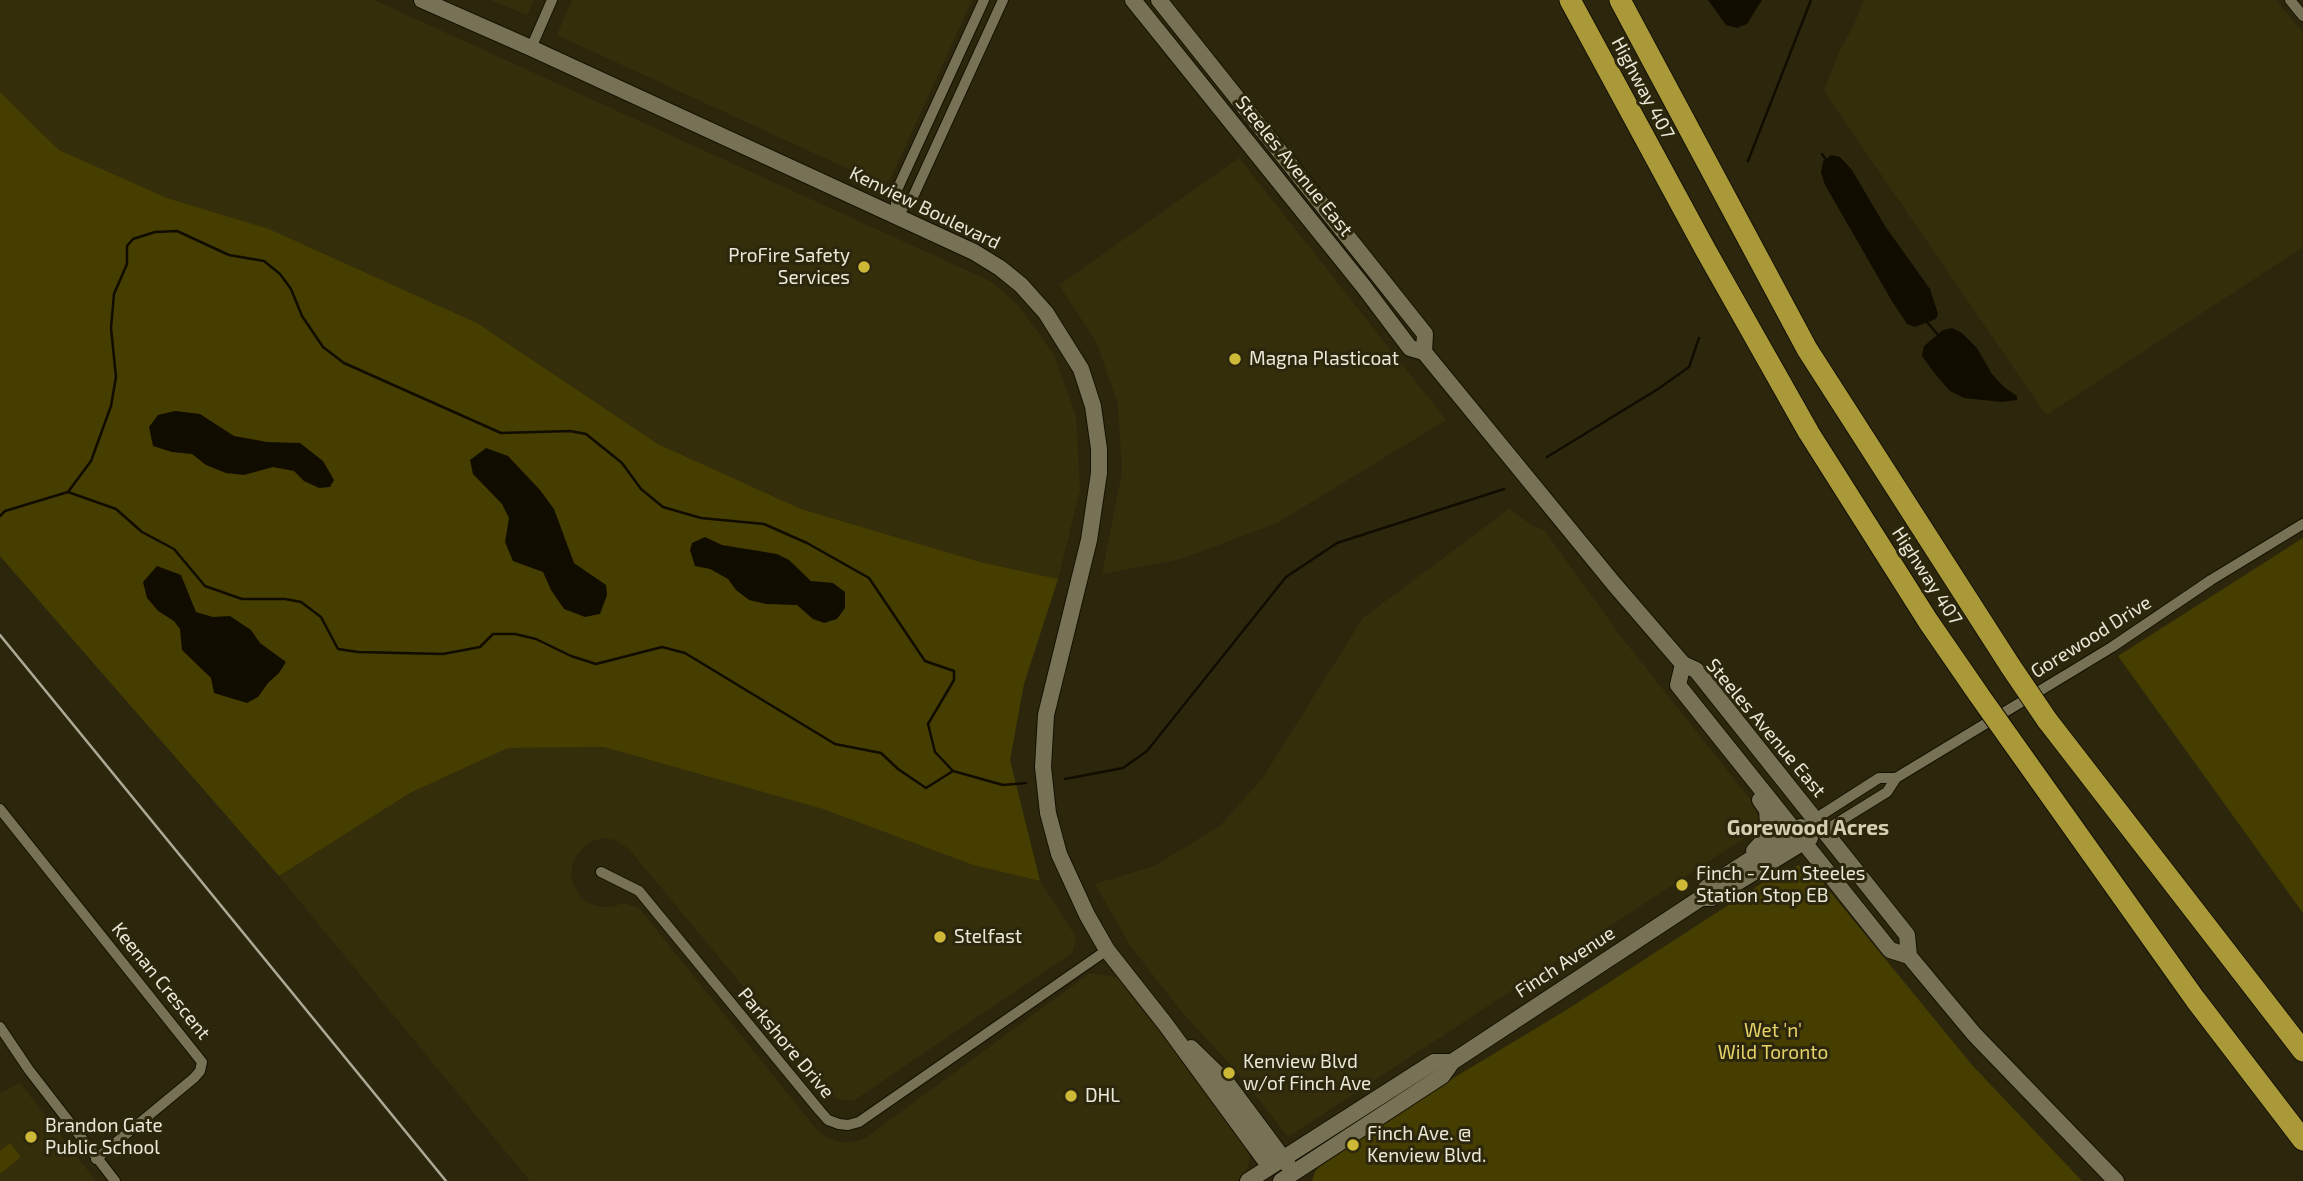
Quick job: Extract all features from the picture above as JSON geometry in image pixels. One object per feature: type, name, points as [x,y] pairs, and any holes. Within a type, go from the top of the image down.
[{"type":"highway","name":"Highway 407","points":[[1570,0],[1705,249],[1809,433],[1928,621],[2195,999],[2303,1140]]},
{"type":"highway","name":"Highway 407","points":[[1620,0],[1807,349],[2011,667],[2047,720],[2303,1051]]},
{"type":"main road","name":"Kenview Boulevard","points":[[422,0],[974,253],[1000,268],[1021,285],[1046,313],[1081,369],[1093,406],[1099,449],[1096,503],[1046,715],[1043,766],[1048,813],[1059,854],[1087,915],[1107,950],[1166,1025],[1227,1083],[1288,1179]]},
{"type":"main road","name":"Steeles Avenue East","points":[[1133,0],[1364,286],[1410,348],[1424,352],[1614,584],[1683,664],[1696,670],[1907,935],[1909,956]]},
{"type":"main road","name":"Steeles Avenue East","points":[[1159,0],[1425,334],[1424,352]]},
{"type":"main road","name":"Steeles Avenue East","points":[[1683,664],[1678,685],[1890,950],[1909,956],[1973,1034],[2116,1181]]},
{"type":"main road","points":[[1704,893],[1711,881],[1761,845],[1767,833],[1767,810],[1745,782],[1742,765]]},
{"type":"main road","name":"Finch Avenue","points":[[1288,1179],[1442,1076],[1452,1062],[1704,893],[1819,825]]},
{"type":"main road","name":"Finch Avenue","points":[[1248,1181],[1434,1062],[1452,1062]]},
{"type":"street","points":[[531,48],[552,0]]},
{"type":"street","points":[[896,215],[896,192],[984,0]]},
{"type":"street","points":[[896,215],[912,199],[1003,0]]},
{"type":"street","points":[[2290,0],[2303,16]]},
{"type":"street","points":[[972,24],[989,32]]},
{"type":"street","name":"Gorewood Drive","points":[[1819,825],[1887,792],[1896,778],[2112,647],[2211,580],[2303,524]]},
{"type":"street","name":"Gorewood Drive","points":[[1819,825],[1879,778],[1896,778]]},
{"type":"street","name":"Keenan Crescent","points":[[0,809],[202,1062],[200,1071],[194,1078],[96,1159]]},
{"type":"street","name":"Parkshore Drive","points":[[601,872],[639,891],[828,1120],[839,1124],[859,1122],[1107,950]]},
{"type":"street","points":[[0,1027],[22,1060],[115,1181]]},
{"type":"shaded area","points":[[0,0],[374,0],[990,281],[1018,305],[1054,355],[1076,416],[1080,490],[1058,579],[980,562],[801,509],[658,444],[477,323],[269,229],[167,198],[59,150],[0,92]]},
{"type":"shaded area","points":[[491,0],[534,0],[527,15]]},
{"type":"shaded area","points":[[572,0],[972,0],[890,180],[879,183],[557,35]]},
{"type":"shaded area","points":[[1708,0],[1762,0],[1747,24],[1737,28],[1726,25]]},
{"type":"shaded area","points":[[1864,0],[2276,0],[2303,33],[2303,247],[2046,415],[1824,91]]},
{"type":"shaded area","points":[[1831,155],[1840,157],[1852,170],[1885,226],[1930,289],[1938,314],[1936,319],[1915,327],[1907,324],[1893,303],[1825,185],[1821,172],[1823,161]]},
{"type":"shaded area","points":[[1239,158],[1446,420],[1277,523],[1181,559],[1102,574],[1122,472],[1118,404],[1096,341],[1059,285]]},
{"type":"shaded area","points":[[1952,328],[1962,333],[1977,348],[1992,374],[2017,396],[2017,400],[2002,402],[1964,398],[1950,391],[1922,356],[1924,346],[1943,330]]},
{"type":"shaded area","points":[[175,411],[200,414],[234,436],[267,442],[300,443],[323,461],[334,480],[330,487],[319,488],[304,481],[294,471],[273,467],[244,475],[226,473],[206,465],[192,454],[153,446],[149,427],[158,415]]},
{"type":"shaded area","points":[[486,448],[508,456],[554,509],[574,563],[606,585],[607,595],[600,614],[585,617],[564,609],[543,572],[513,561],[505,542],[509,518],[502,504],[473,474],[470,460]]},
{"type":"shaded area","points":[[1509,509],[1533,526],[1544,530],[1622,638],[1754,804],[1759,817],[1758,829],[1288,1137],[1239,1074],[1181,1011],[1130,945],[1095,884],[1154,866],[1220,826],[1262,779],[1363,618]]},
{"type":"shaded area","points":[[705,537],[722,545],[777,554],[789,560],[811,581],[833,583],[845,592],[845,608],[837,619],[824,623],[813,619],[797,605],[766,604],[749,600],[736,590],[728,579],[710,569],[695,566],[690,550],[692,543]]},
{"type":"shaded area","points":[[157,566],[181,575],[196,612],[213,617],[230,616],[251,630],[260,643],[286,662],[258,697],[247,703],[214,693],[211,678],[182,650],[180,629],[147,598],[143,582]]},
{"type":"shaded area","points":[[604,747],[823,809],[973,865],[1040,881],[1076,937],[1072,953],[853,1101],[837,1099],[629,849],[615,840],[603,838],[583,847],[572,866],[571,878],[581,898],[601,907],[623,903],[639,908],[817,1130],[827,1137],[839,1142],[864,1139],[1090,973],[1120,978],[1164,1035],[1246,1147],[1250,1158],[1245,1174],[1237,1181],[530,1181],[279,876],[410,793],[508,748]]},
{"type":"shaded area","name":"Brandon Gate Public School","points":[[20,1083],[96,1181],[0,1181],[0,1093]]},
{"type":"green space","points":[[0,92],[59,150],[167,198],[269,229],[477,323],[658,444],[801,509],[980,562],[1058,579],[1024,684],[1010,760],[1040,881],[973,865],[823,809],[604,747],[508,748],[410,793],[279,876],[0,556]]},
{"type":"green space","points":[[2303,538],[2303,913],[2118,656]]},
{"type":"green space","name":"Wet 'n' Wild Toronto","points":[[1798,865],[1814,872],[1972,1065],[2082,1181],[1312,1181],[1321,1164],[1442,1085],[1568,1009],[1767,880],[1778,879]]},
{"type":"green space","points":[[10,1143],[21,1157],[0,1174],[0,1151]]},
{"type":"waterway","points":[[1748,161],[1811,0]]},
{"type":"waterway","points":[[1822,154],[1827,161]]},
{"type":"waterway","points":[[0,516],[5,511],[68,492],[91,461],[111,406],[116,377],[111,328],[114,294],[127,264],[127,246],[133,239],[155,232],[177,231],[229,255],[264,261],[280,274],[291,289],[302,316],[323,347],[344,363],[501,433],[570,431],[586,434],[622,463],[641,489],[663,507],[701,518],[764,524],[807,543],[869,578],[925,661],[954,671],[954,680],[928,724],[935,752],[953,771],[1003,785],[1026,783]]},
{"type":"waterway","points":[[1927,322],[1938,335]]},
{"type":"waterway","points":[[1547,457],[1689,367],[1699,338]]},
{"type":"waterway","points":[[1065,779],[1123,768],[1147,751],[1286,577],[1337,543],[1504,489]]},
{"type":"waterway","points":[[68,492],[116,509],[142,532],[174,549],[205,586],[242,599],[285,599],[301,602],[321,617],[338,649],[443,654],[480,647],[493,634],[515,634],[536,639],[571,656],[596,664],[662,647],[685,653],[835,744],[881,753],[898,769],[926,788],[953,771]]},
{"type":"railway","points":[[0,635],[446,1181]]},
{"type":"place","name":"ProFire Safety Services","points":[[864,267]]},
{"type":"place","name":"Magna Plasticoat","points":[[1235,359]]},
{"type":"place","name":"Finch - Zum Steeles Station Stop EB","points":[[1682,885]]},
{"type":"place","name":"Stelfast","points":[[940,937]]},
{"type":"place","name":"Kenview Blvd w/of Finch Ave","points":[[1229,1073]]},
{"type":"place","name":"DHL","points":[[1071,1096]]},
{"type":"place","name":"Brandon Gate Public School","points":[[31,1137]]},
{"type":"place","name":"Finch Ave. @ Kenview Blvd.","points":[[1353,1145]]},
{"type":"district","name":"Gorewood Acres","points":[[1808,828]]}]
